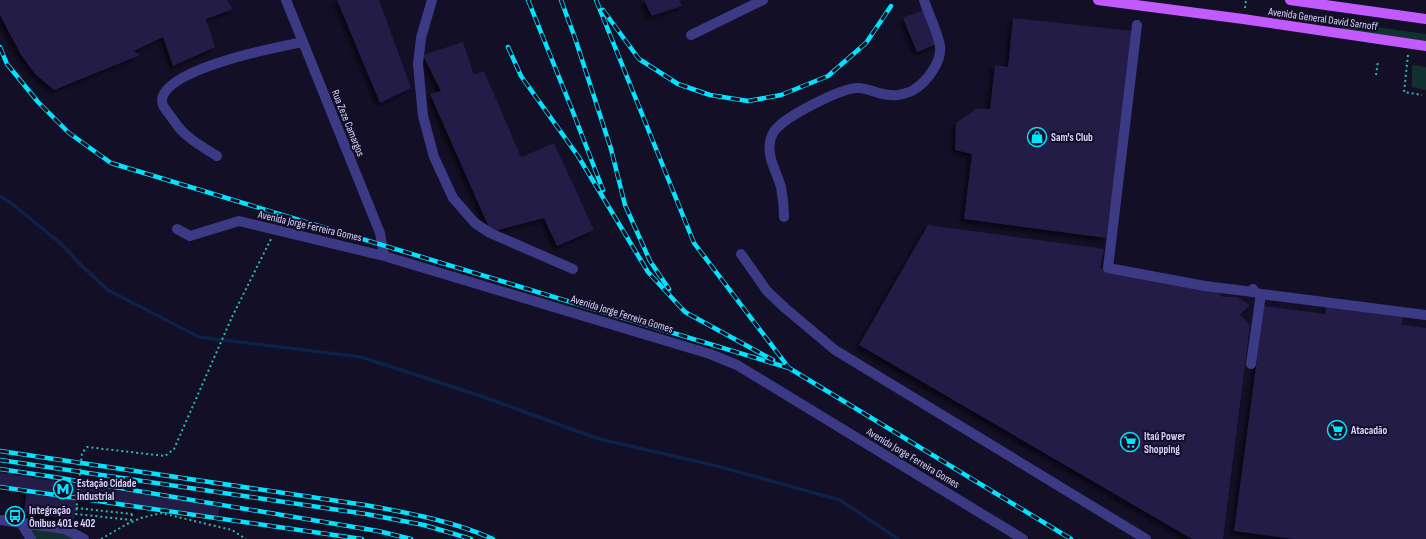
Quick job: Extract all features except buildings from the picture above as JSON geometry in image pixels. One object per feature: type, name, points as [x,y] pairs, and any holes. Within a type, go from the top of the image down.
[{"type":"main road","name":"Avenida General David Sarnoff","points":[[1098,0],[1243,19],[1426,46]]},
{"type":"main road","name":"Avenida General David Sarnoff","points":[[1290,0],[1426,19]]},
{"type":"street","name":"Rua Zeze Camargos","points":[[286,0],[380,233],[384,256]]},
{"type":"street","points":[[432,0],[421,38],[419,58],[423,109],[434,157],[453,198],[475,223],[490,232],[573,269]]},
{"type":"street","points":[[691,35],[763,0]]},
{"type":"street","points":[[784,217],[780,187],[770,153],[770,143],[775,130],[792,115],[826,97],[848,90],[858,88],[880,94],[898,95],[914,90],[928,77],[938,61],[940,47],[924,0]]},
{"type":"street","points":[[1137,25],[1108,268],[1205,286],[1426,315]]},
{"type":"street","points":[[217,156],[183,132],[163,107],[162,100],[166,90],[181,77],[214,64],[262,50],[303,42]]},
{"type":"street","name":"Avenida Jorge Ferreira Gomes","points":[[176,229],[190,236],[239,221],[275,231],[384,256],[710,354],[737,365],[1023,539]]},
{"type":"street","points":[[741,254],[768,291],[785,308],[834,350],[1146,539]]},
{"type":"street","points":[[1251,364],[1256,292]]},
{"type":"street","points":[[0,520],[65,529],[84,539]]},
{"type":"street","points":[[21,523],[31,539]]},
{"type":"path","points":[[1409,43],[1404,92],[1422,95]]},
{"type":"path","points":[[1376,75],[1378,61]]},
{"type":"path","points":[[76,508],[132,514],[131,520],[76,514],[82,453],[87,447],[165,456],[174,449],[232,317],[275,231]]},
{"type":"path","points":[[101,539],[127,524],[141,518],[161,513],[232,530],[246,539]]},
{"type":"green space","points":[[1342,22],[1426,34],[1426,41],[1341,30]]},
{"type":"green space","points":[[1412,65],[1426,67],[1426,90],[1412,87]]},
{"type":"green space","points":[[28,528],[64,530],[81,539],[34,539]]},
{"type":"waterway","points":[[0,196],[10,202],[60,243],[108,290],[199,337],[361,357],[481,396],[599,439],[713,465],[840,500],[898,539]]},
{"type":"railway","points":[[528,0],[603,190]]},
{"type":"railway","points":[[561,0],[611,149],[625,205],[650,261],[669,289]]},
{"type":"railway","points":[[596,0],[694,243],[789,368],[1071,539]]},
{"type":"railway","points":[[603,10],[639,59],[678,84],[710,95],[748,101],[781,95],[828,76],[866,43],[891,6]]},
{"type":"railway","points":[[0,47],[7,64],[38,102],[69,133],[111,163],[789,368]]},
{"type":"railway","points":[[508,47],[521,76],[578,156],[648,272],[685,312],[773,360]]},
{"type":"railway","points":[[0,451],[365,505],[447,522],[493,539]]},
{"type":"railway","points":[[0,460],[366,514],[424,525],[471,539]]},
{"type":"railway","points":[[0,469],[378,531],[411,539]]},
{"type":"railway","points":[[0,487],[362,539]]},
{"type":"place","name":"Sam's Club","points":[[1037,137]]},
{"type":"place","name":"Atacadão","points":[[1337,430]]},
{"type":"place","name":"Itaú Power Shopping","points":[[1130,442]]},
{"type":"place","name":"Estação Cidade Industrial","points":[[63,489]]},
{"type":"place","name":"Integração Ônibus 401 e 402","points":[[15,516]]}]
